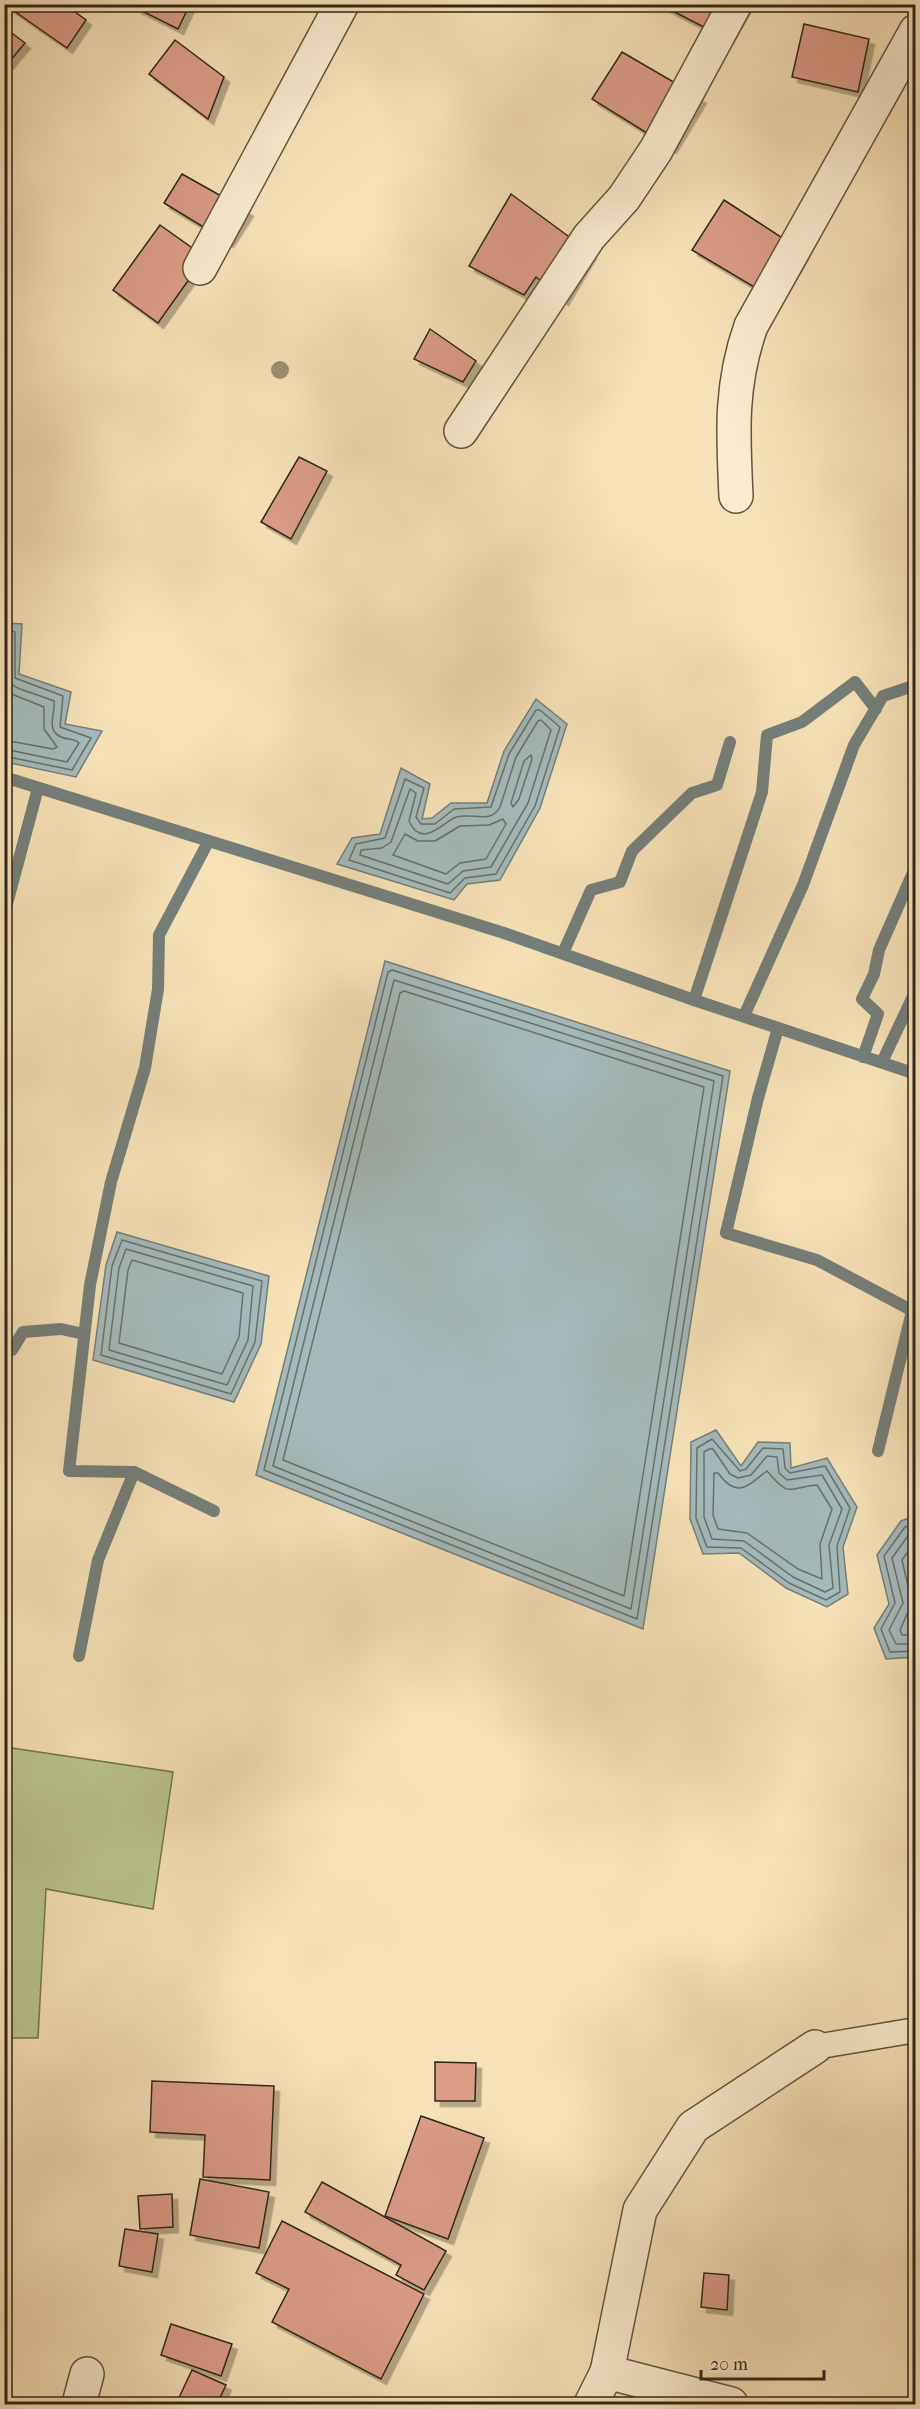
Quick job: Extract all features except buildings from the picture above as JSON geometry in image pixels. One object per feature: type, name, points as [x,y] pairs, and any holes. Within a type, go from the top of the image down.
[{"type":"street","points":[[200,268],[342,4]]},
{"type":"street","points":[[461,431],[589,237],[624,198],[656,150],[735,4]]},
{"type":"street","points":[[736,496],[732,413],[741,355],[751,326],[915,31]]},
{"type":"street","points":[[591,2404],[607,2372],[640,2210],[693,2127],[815,2047]]},
{"type":"street","points":[[607,2372],[731,2404]]},
{"type":"lane","points":[[815,2047],[915,2030]]},
{"type":"green space","points":[[5,1747],[173,1772],[153,1909],[46,1889],[38,2038],[5,2038]]},
{"type":"water","points":[[4,623],[22,624],[19,674],[71,692],[65,724],[102,731],[76,777],[5,762]]},
{"type":"water","points":[[536,699],[567,724],[540,808],[500,880],[467,884],[454,900],[337,864],[352,838],[380,834],[401,768],[430,784],[422,819],[432,818],[451,803],[487,803],[504,751]]},
{"type":"water","points":[[385,961],[730,1071],[643,1629],[256,1475]]},
{"type":"water","points":[[117,1232],[269,1276],[261,1344],[234,1402],[93,1360],[106,1265]]},
{"type":"water","points":[[716,1430],[741,1466],[758,1442],[790,1443],[791,1468],[827,1458],[857,1507],[843,1547],[848,1594],[827,1607],[786,1588],[739,1553],[703,1554],[690,1519],[691,1442]]},
{"type":"water","points":[[915,1516],[915,1657],[886,1659],[874,1628],[889,1604],[877,1555],[901,1521]]},
{"type":"waterway","points":[[694,1000],[762,792],[767,735],[802,722],[855,682],[876,709]]},
{"type":"waterway","points":[[744,1016],[803,885],[854,745],[883,696],[916,685]]},
{"type":"waterway","points":[[563,953],[591,890],[620,882],[632,851],[692,793],[717,785],[730,742]]},
{"type":"waterway","points":[[4,777],[504,933],[694,1000],[916,1074]]},
{"type":"waterway","points":[[4,915],[38,788]]},
{"type":"waterway","points":[[206,846],[159,935],[158,989],[145,1068],[111,1182],[90,1285],[69,1471],[134,1472],[214,1511]]},
{"type":"waterway","points":[[863,1057],[878,1014],[862,999],[874,974],[879,950],[916,866]]},
{"type":"waterway","points":[[882,1062],[916,990]]},
{"type":"waterway","points":[[778,1028],[758,1098],[726,1233],[817,1260],[911,1310]]},
{"type":"waterway","points":[[878,1451],[916,1295]]},
{"type":"waterway","points":[[4,1351],[12,1350],[23,1332],[61,1329],[84,1334]]},
{"type":"waterway","points":[[79,1656],[98,1560],[134,1472]]}]
